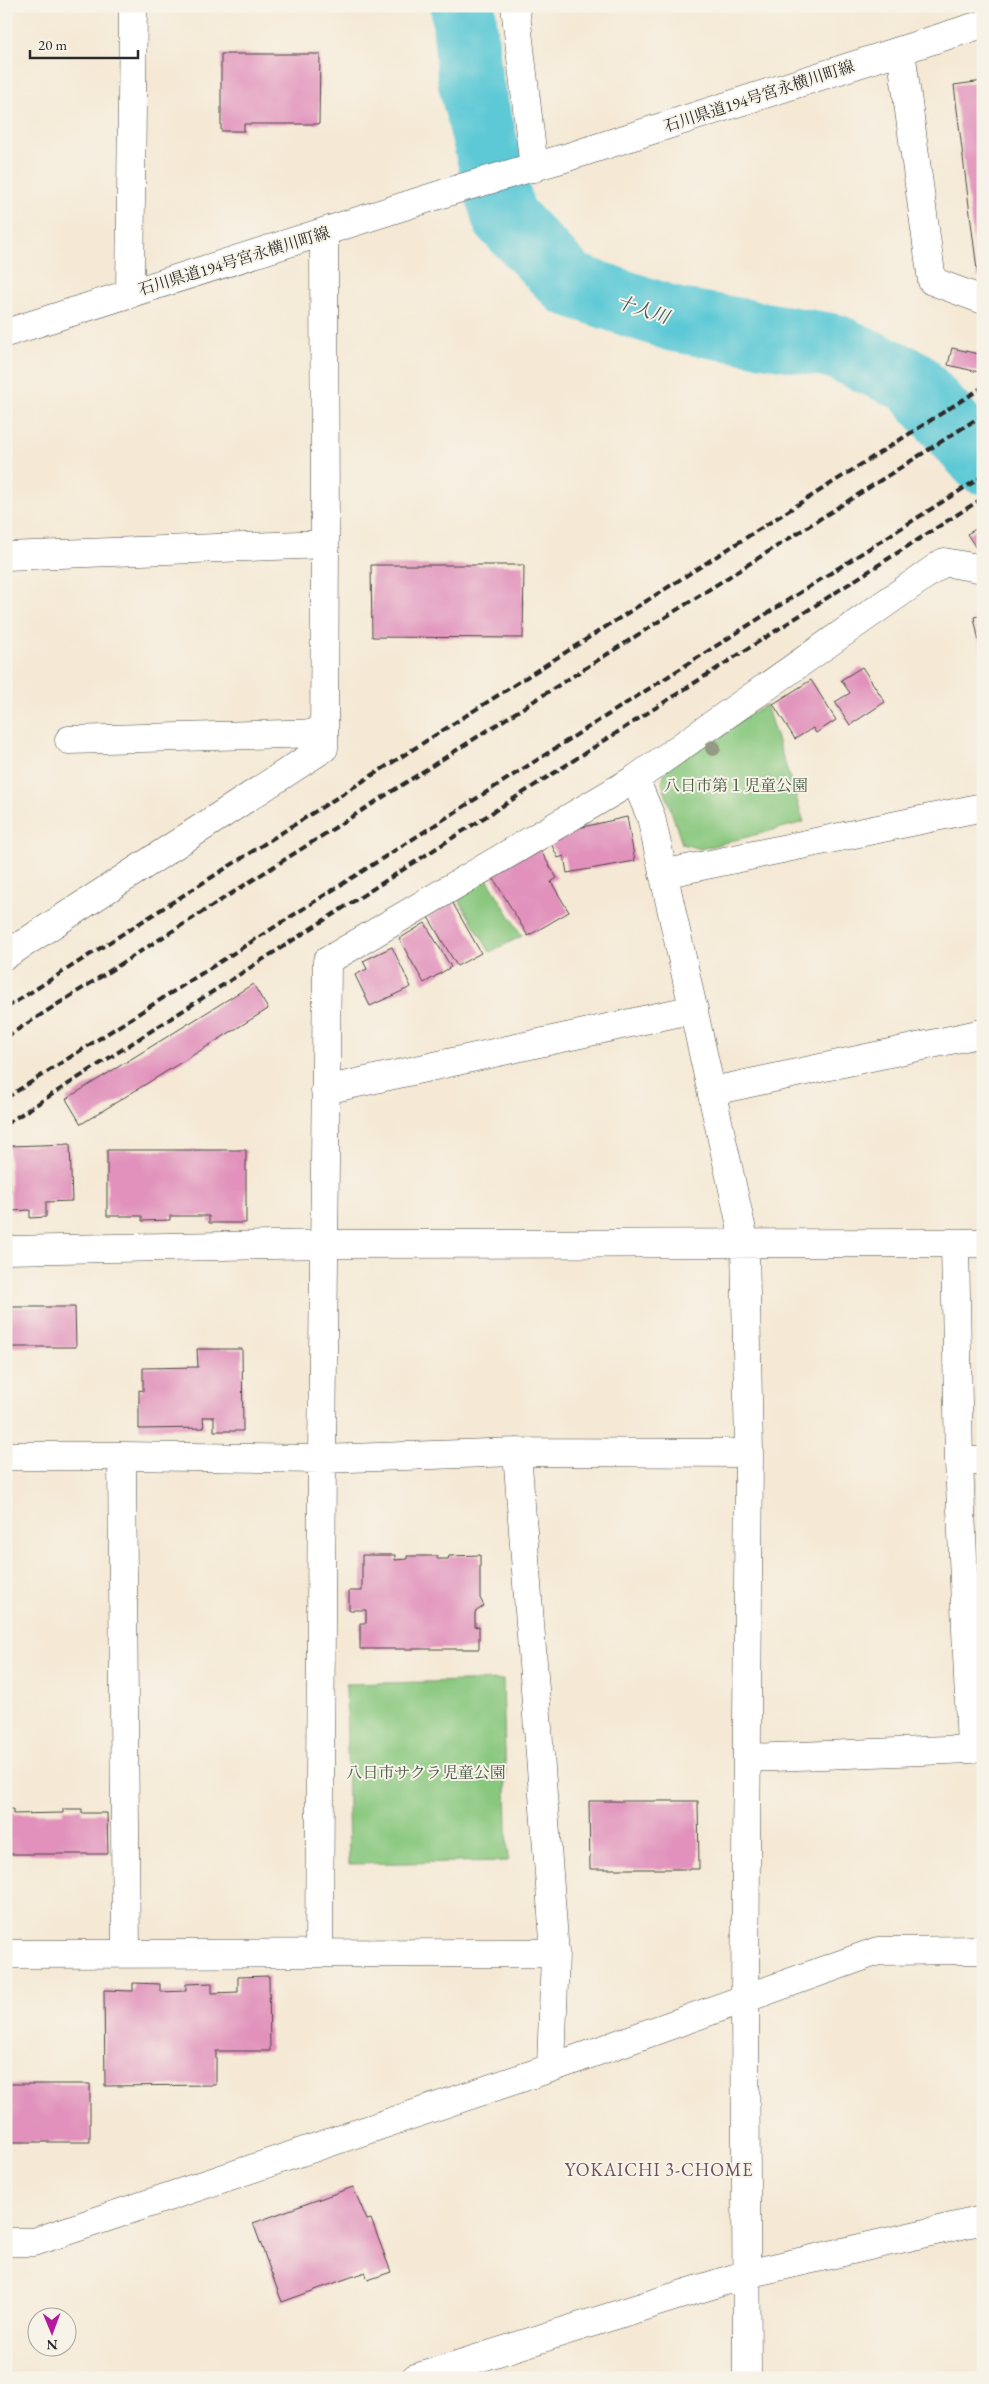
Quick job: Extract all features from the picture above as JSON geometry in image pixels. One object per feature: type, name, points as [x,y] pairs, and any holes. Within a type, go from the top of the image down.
[{"type":"street","points":[[130,294],[133,6]]},
{"type":"street","points":[[515,6],[534,168]]},
{"type":"street","name":"石川県道194号宮永横川町線","points":[[6,333],[324,234],[461,188],[534,168],[983,24]]},
{"type":"street","points":[[901,51],[932,281],[983,300]]},
{"type":"street","points":[[6,955],[324,748],[324,234]]},
{"type":"street","points":[[6,556],[325,544]]},
{"type":"street","points":[[319,1953],[327,961],[635,779],[944,562],[983,569]]},
{"type":"street","points":[[69,740],[324,733]]},
{"type":"street","points":[[635,779],[651,817],[713,1091],[745,1244],[749,1452],[745,1998],[747,2378]]},
{"type":"street","points":[[663,874],[983,807]]},
{"type":"street","points":[[325,1090],[694,1008]]},
{"type":"street","points":[[713,1091],[983,1033]]},
{"type":"street","points":[[747,1758],[972,1749],[971,1461],[955,1242]]},
{"type":"street","points":[[6,1250],[326,1244],[983,1243]]},
{"type":"street","points":[[6,1456],[322,1459],[517,1452],[749,1452]]},
{"type":"street","points":[[517,1452],[555,1953],[551,2068]]},
{"type":"street","points":[[122,1456],[126,1952]]},
{"type":"street","points":[[6,2242],[34,2242],[551,2068],[878,1951],[983,1950]]},
{"type":"street","points":[[6,1954],[126,1952],[555,1953]]},
{"type":"street","points":[[415,2378],[747,2274],[983,2220]]},
{"type":"green space","name":"八日市第１児童公園","points":[[766,705],[804,822],[701,849],[682,844],[662,783],[666,764]]},
{"type":"green space","points":[[484,874],[522,936],[490,952],[453,890]]},
{"type":"green space","name":"八日市サクラ児童公園","points":[[503,1680],[508,1861],[349,1864],[346,1684]]},
{"type":"building","points":[[221,54],[320,54],[319,124],[244,124],[244,131],[221,131]]},
{"type":"building","points":[[983,81],[983,278],[978,278],[954,85]]},
{"type":"building","points":[[952,348],[983,355],[983,373],[948,365]]},
{"type":"building","points":[[983,525],[983,544],[976,548],[967,534]]},
{"type":"building","points":[[371,565],[524,565],[523,638],[372,637]]},
{"type":"building","points":[[983,615],[983,657],[982,657],[974,617]]},
{"type":"building","points":[[862,667],[885,702],[850,725],[835,702],[850,693],[841,680]]},
{"type":"building","points":[[811,680],[836,720],[816,733],[813,728],[795,739],[773,704]]},
{"type":"building","points":[[627,817],[635,861],[567,873],[564,856],[558,858],[547,835]]},
{"type":"building","points":[[536,843],[557,878],[551,882],[569,912],[528,936],[489,871]]},
{"type":"building","points":[[452,902],[481,953],[457,966],[428,917]]},
{"type":"building","points":[[425,923],[451,967],[424,983],[399,939]]},
{"type":"building","points":[[392,947],[411,987],[370,1006],[355,975],[367,969],[363,961]]},
{"type":"building","points":[[253,984],[268,1009],[81,1124],[66,1099]]},
{"type":"building","points":[[70,1144],[72,1201],[46,1202],[46,1217],[30,1218],[30,1210],[11,1211],[9,1146]]},
{"type":"building","points":[[107,1150],[246,1150],[246,1223],[209,1223],[209,1216],[170,1216],[170,1220],[142,1221],[142,1216],[107,1216]]},
{"type":"building","points":[[6,1307],[75,1307],[76,1347],[6,1347]]},
{"type":"building","points":[[197,1349],[242,1349],[243,1431],[214,1431],[214,1417],[203,1417],[204,1428],[139,1429],[139,1390],[143,1391],[143,1368],[198,1367]]},
{"type":"building","points":[[362,1555],[395,1555],[395,1560],[407,1559],[407,1556],[437,1556],[437,1559],[448,1559],[449,1556],[480,1555],[480,1598],[484,1606],[475,1612],[475,1627],[479,1626],[479,1649],[360,1649],[360,1623],[366,1623],[366,1610],[349,1610],[349,1591],[362,1591]]},
{"type":"building","points":[[589,1801],[698,1801],[699,1869],[590,1869]]},
{"type":"building","points":[[6,1809],[13,1809],[13,1814],[63,1813],[63,1809],[82,1809],[82,1813],[107,1813],[108,1854],[6,1854]]},
{"type":"building","points":[[269,1976],[270,2051],[216,2051],[216,2085],[105,2086],[104,1990],[133,1991],[133,1983],[160,1984],[160,1992],[186,1991],[186,1984],[212,1983],[212,1993],[238,1992],[238,1977]]},
{"type":"building","points":[[6,2084],[90,2084],[90,2142],[6,2142]]},
{"type":"building","points":[[353,2187],[367,2220],[371,2219],[391,2272],[368,2280],[365,2272],[282,2302],[253,2223]]},
{"type":"waterway","name":"十人川","points":[[463,6],[470,81],[504,217],[569,284],[676,320],[834,346],[911,381],[983,462]]},
{"type":"railway","points":[[6,1008],[983,387]]},
{"type":"railway","points":[[6,1037],[983,415]]},
{"type":"railway","points":[[6,1098],[983,476]]},
{"type":"railway","points":[[6,1124],[983,498]]},
{"type":"district","name":"YOKAICHI 3-CHOME","points":[[659,2169]]}]
